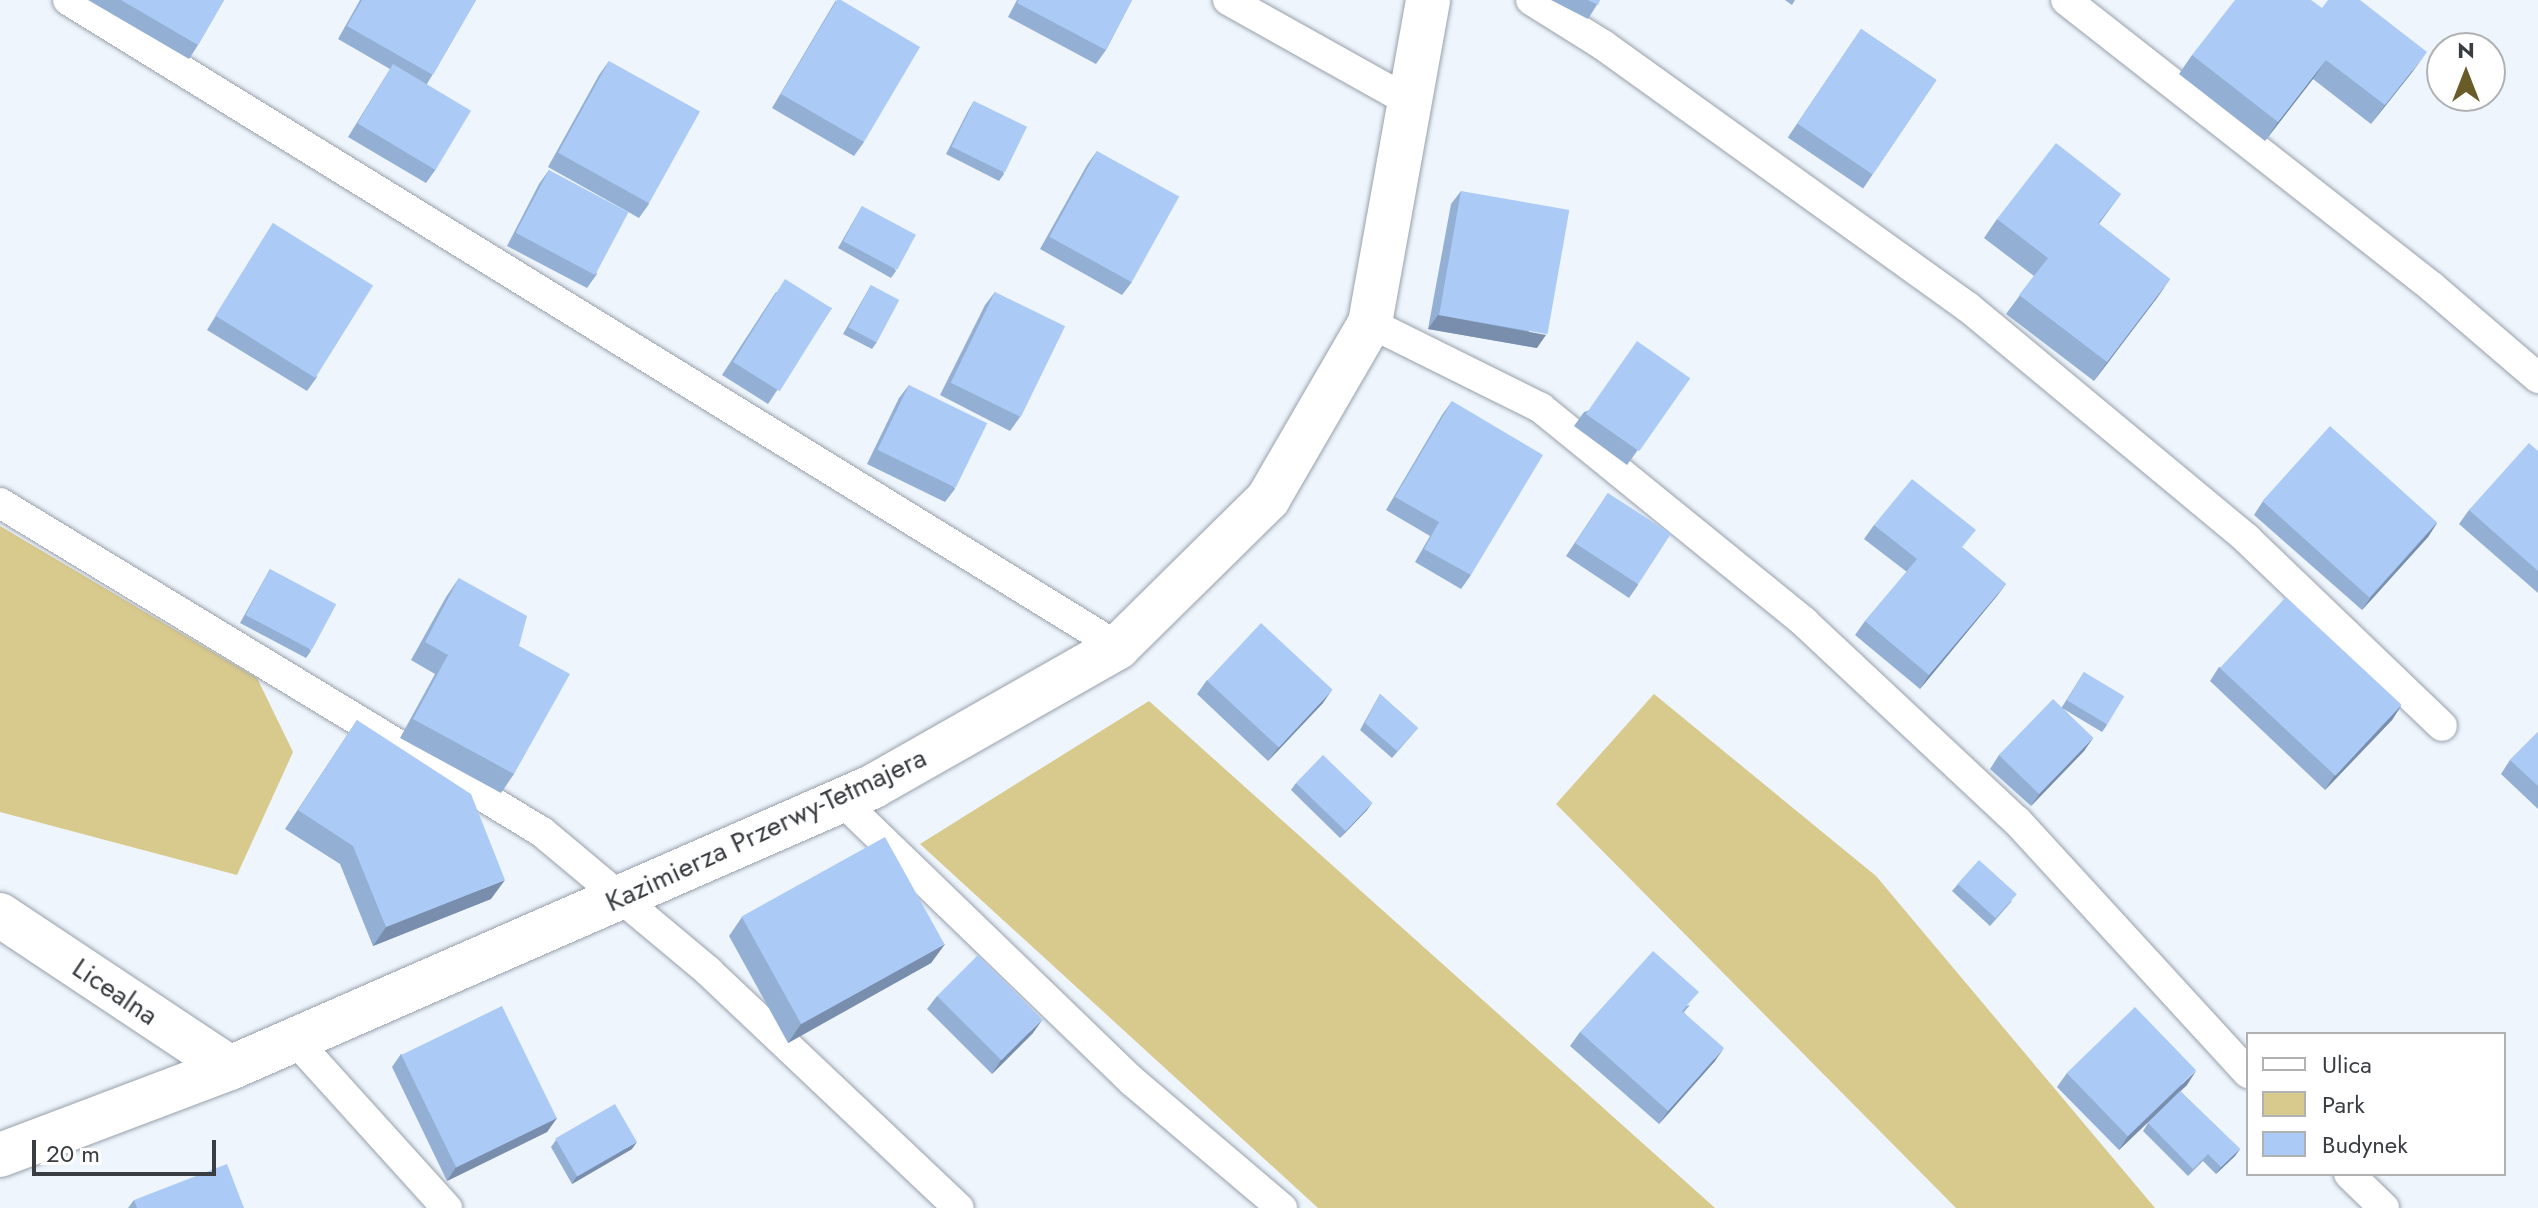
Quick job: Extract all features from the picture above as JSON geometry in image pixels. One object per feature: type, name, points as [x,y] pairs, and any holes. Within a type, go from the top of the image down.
[{"type":"street","name":"Kazimierza Przerwy-Tetmajera","points":[[0,1155],[230,1068],[841,800],[1118,647],[1268,499],[1370,323],[1383,273],[1407,100],[1428,0]]},
{"type":"street","name":"Licealna","points":[[0,915],[230,1068]]},
{"type":"lane","points":[[68,0],[1118,647]]},
{"type":"lane","points":[[1228,0],[1407,100]]},
{"type":"lane","points":[[1531,0],[1603,45],[1968,307],[2247,539],[2442,726]]},
{"type":"lane","points":[[2066,0],[2432,287],[2538,378]]},
{"type":"lane","points":[[1370,323],[1541,408],[1804,622],[2017,821],[2246,1071]]},
{"type":"lane","points":[[0,503],[542,832],[625,897],[959,1208]]},
{"type":"lane","points":[[841,800],[1132,1081],[1282,1208]]},
{"type":"lane","points":[[295,1040],[447,1208]]},
{"type":"lane","points":[[2351,1176],[2384,1208]]},
{"type":"green space","points":[[0,526],[257,678],[293,752],[237,875],[0,812]]},
{"type":"green space","points":[[1654,694],[1876,876],[2155,1208],[1956,1208],[1556,804]]},
{"type":"green space","points":[[1149,701],[1715,1208],[1318,1208],[920,844]]},
{"type":"building","points":[[121,0],[224,0],[198,45]]},
{"type":"building","points":[[362,0],[476,0],[433,75],[347,26]]},
{"type":"building","points":[[837,0],[920,47],[864,142],[781,94]]},
{"type":"building","points":[[1019,0],[1132,0],[1106,50],[1017,3]]},
{"type":"building","points":[[2235,0],[2311,0],[2322,8],[2328,0],[2360,0],[2426,51],[2385,105],[2326,60],[2278,122],[2192,55]]},
{"type":"building","points":[[1861,29],[1936,80],[1873,174],[1797,124]]},
{"type":"building","points":[[609,61],[700,111],[649,203],[558,153]]},
{"type":"building","points":[[393,64],[471,111],[435,170],[357,123]]},
{"type":"building","points":[[974,101],[1027,127],[1005,173],[952,147]]},
{"type":"building","points":[[2056,143],[2121,194],[2098,223],[2170,279],[2107,362],[2019,295],[2048,258],[1997,219]]},
{"type":"building","points":[[1097,151],[1179,197],[1132,282],[1049,237]]},
{"type":"building","points":[[549,170],[628,212],[595,275],[516,233]]},
{"type":"building","points":[[1461,191],[1569,210],[1547,334],[1439,315]]},
{"type":"building","points":[[862,206],[916,235],[897,270],[843,241]]},
{"type":"building","points":[[273,223],[373,286],[315,378],[215,315]]},
{"type":"building","points":[[785,279],[832,308],[780,391],[733,362]]},
{"type":"building","points":[[871,285],[899,300],[877,342],[848,327]]},
{"type":"building","points":[[995,292],[1065,326],[1021,417],[951,383]]},
{"type":"building","points":[[1637,341],[1690,378],[1639,451],[1586,414]]},
{"type":"building","points":[[909,385],[987,423],[956,488],[877,450]]},
{"type":"building","points":[[1452,401],[1543,455],[1471,575],[1424,549],[1439,522],[1395,497]]},
{"type":"building","points":[[2330,426],[2437,522],[2369,597],[2262,501]]},
{"type":"building","points":[[2529,443],[2538,451],[2538,571],[2469,510]]},
{"type":"building","points":[[1912,479],[1976,530],[1962,547],[2006,584],[1929,675],[1865,621],[1917,559],[1874,525]]},
{"type":"building","points":[[1608,493],[1671,534],[1638,584],[1575,543]]},
{"type":"building","points":[[270,569],[336,604],[312,650],[246,615]]},
{"type":"building","points":[[459,578],[527,616],[519,646],[570,674],[514,774],[413,719],[448,655],[425,642]]},
{"type":"building","points":[[2286,597],[2402,705],[2335,776],[2220,668]]},
{"type":"building","points":[[1261,623],[1333,690],[1279,748],[1207,681]]},
{"type":"building","points":[[2084,672],[2124,696],[2107,724],[2067,700]]},
{"type":"building","points":[[1380,694],[1418,728],[1397,751],[1365,723]]},
{"type":"building","points":[[2053,699],[2093,738],[2039,794],[1999,755]]},
{"type":"building","points":[[357,720],[471,794],[505,880],[386,927],[353,846],[298,810]]},
{"type":"building","points":[[2538,732],[2538,786],[2510,760]]},
{"type":"building","points":[[1323,755],[1373,803],[1346,831],[1296,783]]},
{"type":"building","points":[[885,837],[945,945],[801,1024],[742,917]]},
{"type":"building","points":[[1979,860],[2017,894],[1995,918],[1958,884]]},
{"type":"building","points":[[1653,951],[1699,992],[1682,1011],[1724,1048],[1668,1111],[1580,1032]]},
{"type":"building","points":[[978,955],[1042,1019],[1001,1060],[937,996]]},
{"type":"building","points":[[502,1006],[557,1118],[456,1167],[401,1055]]},
{"type":"building","points":[[2135,1007],[2196,1070],[2128,1136],[2067,1073]]},
{"type":"building","points":[[2180,1091],[2240,1149],[2221,1167],[2208,1154],[2193,1169],[2148,1123]]},
{"type":"building","points":[[615,1104],[637,1142],[577,1177],[555,1138]]},
{"type":"building","points":[[227,1164],[244,1208],[137,1208],[134,1200]]}]
